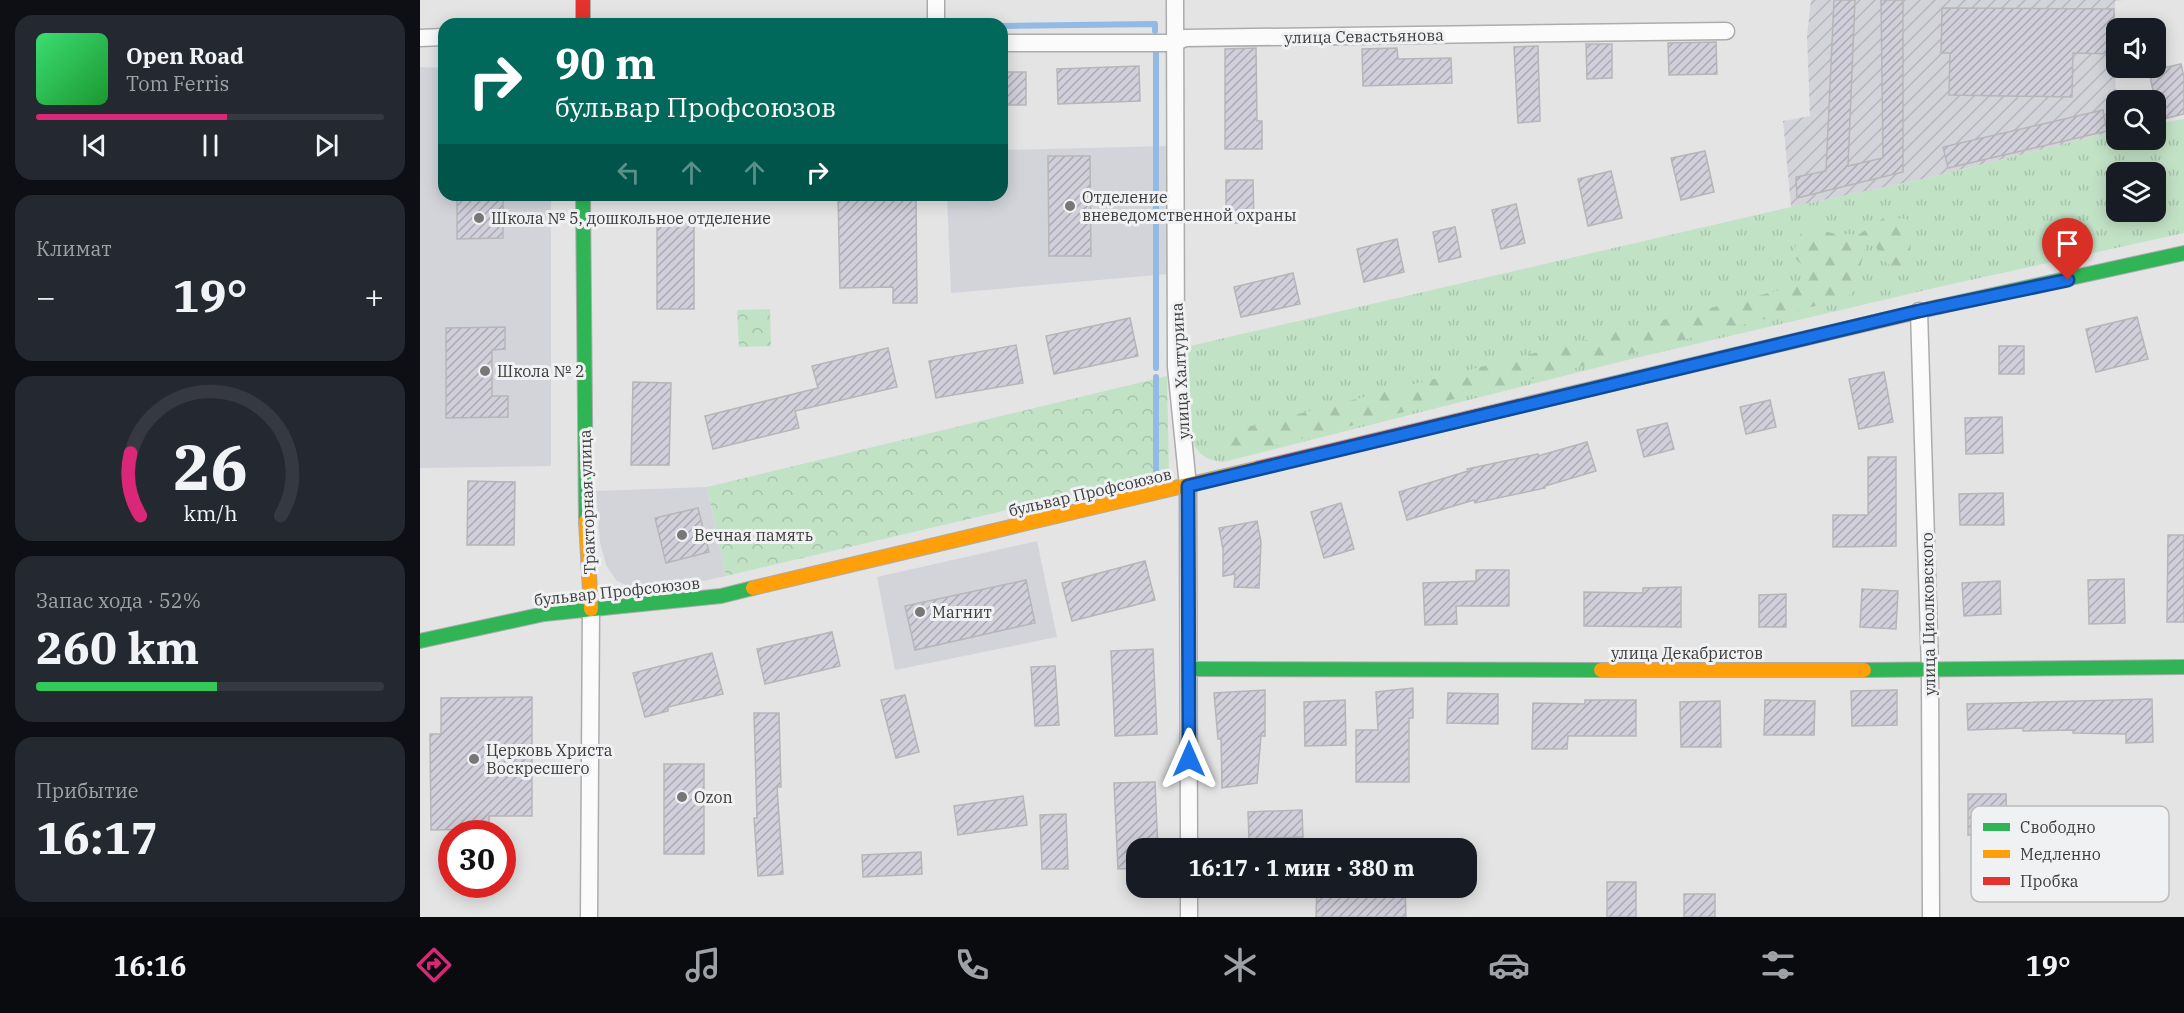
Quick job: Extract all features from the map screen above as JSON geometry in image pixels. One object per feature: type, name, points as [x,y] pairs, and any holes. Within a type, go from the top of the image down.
[{"type":"main road","points":[[583,0],[583,18]]},
{"type":"main road","name":"Тракторная улица","points":[[583,201],[585,495],[591,609]]},
{"type":"main road","name":"бульвар Профсоюзов","points":[[420,641],[544,614],[722,596],[1919,311],[2184,253]]},
{"type":"main road","name":"улица Декабристов","points":[[1190,669],[1930,670],[2184,667]]},
{"type":"street","points":[[936,0],[936,18]]},
{"type":"street","name":"улица Халтурина","points":[[1175,0],[1176,367],[1188,486],[1189,838]]},
{"type":"street","name":"улица Севастьянова","points":[[1008,43],[1174,43],[1185,38],[1726,32]]},
{"type":"street","points":[[420,38],[438,37]]},
{"type":"street","name":"улица Циолковского","points":[[1919,311],[1930,670],[1931,917]]},
{"type":"street","name":"Тракторная улица","points":[[589,917],[591,609]]},
{"type":"street","points":[[1189,898],[1189,917]]},
{"type":"shaded area","points":[[1811,0],[2123,0],[2115,1],[2115,18],[2106,18],[2106,78],[2116,78],[2116,90],[2106,90],[2106,133],[1923,179],[1791,207],[1783,121],[1810,116],[1807,36]]},
{"type":"shaded area","points":[[420,67],[438,68],[438,201],[551,201],[551,466],[420,468]]},
{"type":"shaded area","points":[[1168,146],[1168,274],[951,293],[947,201],[1008,201],[1008,150]]},
{"type":"shaded area","points":[[707,487],[726,576],[647,593],[632,589],[616,580],[606,565],[600,542],[596,491]]},
{"type":"shaded area","points":[[1037,541],[1057,637],[895,670],[877,577]]},
{"type":"green space","points":[[2184,119],[2184,233],[1943,286],[1623,361],[1223,462],[1205,457],[1191,438],[1186,347],[1791,207],[1923,179],[2106,133],[2106,150],[2166,150],[2166,122]]},
{"type":"green space","points":[[1885,217],[1907,219],[1911,245],[1909,257],[1902,269],[1888,264],[1875,245],[1866,245],[1854,291],[1846,298],[1229,457],[1220,447],[1220,434],[1807,283],[1811,274],[1794,257],[1796,243],[1802,231],[1815,229],[1835,234],[1858,235]]},
{"type":"green space","points":[[770,309],[771,346],[739,347],[737,310]]},
{"type":"green space","points":[[1167,376],[1169,472],[726,576],[707,487]]},
{"type":"building","points":[[1834,0],[1855,0],[1848,166],[1883,158],[1881,0],[1903,0],[1903,172],[1797,198],[1796,177],[1826,171]]},
{"type":"building","points":[[1942,8],[2114,9],[2114,18],[2106,18],[2106,54],[2073,53],[2072,97],[1949,95],[1950,53],[1941,53]]},
{"type":"building","points":[[1716,42],[1717,74],[1669,75],[1668,43]]},
{"type":"building","points":[[1586,44],[1612,44],[1612,78],[1587,79]]},
{"type":"building","points":[[1538,46],[1540,121],[1518,123],[1514,47]]},
{"type":"building","points":[[1256,48],[1257,121],[1262,121],[1262,149],[1225,149],[1225,49]]},
{"type":"building","points":[[1397,48],[1398,59],[1451,58],[1452,83],[1363,86],[1362,49]]},
{"type":"building","points":[[2181,64],[2184,77],[2184,114],[2166,118],[2166,90],[2153,90],[2150,78],[2166,78],[2166,67]]},
{"type":"building","points":[[1139,66],[1140,101],[1058,104],[1057,69]]},
{"type":"building","points":[[1008,72],[1026,72],[1026,105],[1008,105]]},
{"type":"building","points":[[2103,110],[2106,126],[2106,131],[1948,168],[1943,147]]},
{"type":"building","points":[[1705,151],[1714,192],[1681,200],[1671,158]]},
{"type":"building","name":"Отделение вневедомственной охраны","points":[[1048,156],[1090,156],[1091,256],[1049,256]]},
{"type":"building","points":[[1611,171],[1622,218],[1588,226],[1578,179]]},
{"type":"building","points":[[1226,180],[1253,180],[1254,223],[1226,223]]},
{"type":"building","points":[[457,201],[503,201],[503,238],[457,239]]},
{"type":"building","points":[[838,201],[916,201],[917,303],[893,303],[893,287],[840,288]]},
{"type":"building","points":[[1516,204],[1525,243],[1501,249],[1492,210]]},
{"type":"building","points":[[657,223],[694,223],[694,309],[657,309]]},
{"type":"building","points":[[1455,227],[1461,257],[1439,262],[1433,232]]},
{"type":"building","points":[[1397,239],[1404,272],[1364,282],[1357,249]]},
{"type":"building","points":[[1293,273],[1300,304],[1241,317],[1234,287]]},
{"type":"building","points":[[2137,317],[2148,359],[2096,372],[2086,329]]},
{"type":"building","points":[[1130,318],[1138,356],[1054,374],[1046,336]]},
{"type":"building","points":[[505,327],[505,349],[492,350],[492,396],[508,396],[508,417],[446,418],[446,328]]},
{"type":"building","points":[[1016,345],[1023,383],[936,398],[929,361]]},
{"type":"building","points":[[1999,346],[2024,346],[2024,374],[1999,374]]},
{"type":"building","points":[[888,348],[897,387],[795,411],[799,428],[713,449],[705,416],[818,388],[812,366]]},
{"type":"building","points":[[1884,372],[1893,422],[1859,429],[1849,379]]},
{"type":"building","points":[[633,382],[671,383],[669,465],[631,465]]},
{"type":"building","points":[[1770,400],[1776,427],[1746,434],[1740,407]]},
{"type":"building","points":[[2002,417],[2003,453],[1966,454],[1965,418]]},
{"type":"building","points":[[1667,423],[1674,449],[1644,457],[1637,430]]},
{"type":"building","points":[[1587,442],[1596,471],[1545,486],[1545,488],[1475,503],[1474,500],[1407,520],[1399,492],[1468,471],[1467,469],[1538,454],[1538,456]]},
{"type":"building","points":[[1868,457],[1896,457],[1896,546],[1833,547],[1833,515],[1868,515]]},
{"type":"building","points":[[468,481],[515,482],[514,545],[467,545]]},
{"type":"building","points":[[2003,493],[2004,525],[1960,525],[1959,494]]},
{"type":"building","points":[[1341,503],[1354,549],[1324,558],[1311,512]]},
{"type":"building","name":"Вечная память","points":[[698,508],[709,552],[666,563],[655,518]]},
{"type":"building","points":[[1257,521],[1261,542],[1259,588],[1234,587],[1235,574],[1223,576],[1223,549],[1219,528]]},
{"type":"building","points":[[2168,535],[2184,535],[2184,622],[2167,622]]},
{"type":"building","points":[[1145,561],[1155,600],[1072,621],[1062,583]]},
{"type":"building","points":[[1476,570],[1509,570],[1509,606],[1456,606],[1457,624],[1425,625],[1423,583],[1476,581]]},
{"type":"building","points":[[2124,579],[2125,623],[2089,624],[2088,580]]},
{"type":"building","points":[[1026,580],[1035,623],[915,650],[905,606]]},
{"type":"building","points":[[2000,581],[2001,614],[1964,616],[1962,583]]},
{"type":"building","points":[[1681,587],[1681,627],[1584,626],[1584,592],[1643,593],[1643,588]]},
{"type":"building","points":[[1862,589],[1898,591],[1896,629],[1860,627]]},
{"type":"building","points":[[1786,594],[1786,627],[1759,627],[1759,595]]},
{"type":"building","points":[[832,632],[840,666],[765,684],[757,649]]},
{"type":"building","points":[[1153,649],[1157,734],[1115,736],[1111,651]]},
{"type":"building","points":[[712,653],[723,694],[668,707],[668,711],[645,717],[633,673]]},
{"type":"building","points":[[1055,666],[1059,725],[1035,726],[1031,667]]},
{"type":"building","points":[[1413,688],[1413,718],[1409,718],[1409,782],[1356,782],[1356,730],[1378,730],[1376,692]]},
{"type":"building","points":[[1265,690],[1265,736],[1261,736],[1257,783],[1222,788],[1221,739],[1218,739],[1214,693]]},
{"type":"building","points":[[1897,690],[1897,725],[1852,726],[1851,691]]},
{"type":"building","points":[[1448,693],[1498,694],[1498,724],[1447,723]]},
{"type":"building","points":[[905,695],[919,752],[896,758],[881,700]]},
{"type":"building","points":[[532,697],[532,816],[489,816],[489,820],[438,820],[438,830],[431,830],[430,734],[441,734],[441,698]]},
{"type":"building","points":[[2152,699],[2153,742],[2126,743],[2126,734],[2073,733],[2073,730],[2023,731],[2023,728],[1968,730],[1967,704]]},
{"type":"building","points":[[1345,700],[1346,745],[1305,746],[1304,702]]},
{"type":"building","points":[[1585,700],[1636,700],[1636,736],[1568,736],[1567,749],[1532,749],[1533,703],[1585,704]]},
{"type":"building","points":[[1765,700],[1815,701],[1814,735],[1764,735]]},
{"type":"building","points":[[1720,701],[1721,747],[1681,747],[1680,702]]},
{"type":"building","points":[[754,713],[779,713],[781,787],[777,787],[783,874],[758,876],[754,818],[757,818]]},
{"type":"building","points":[[664,764],[704,764],[704,854],[664,854]]},
{"type":"building","points":[[1155,782],[1158,838],[1126,838],[1126,869],[1118,869],[1114,783]]},
{"type":"building","points":[[1968,794],[2006,794],[2006,806],[1971,806],[1971,835],[1968,835]]},
{"type":"building","points":[[1023,796],[1027,825],[958,835],[954,806]]},
{"type":"building","points":[[1302,810],[1303,837],[1249,838],[1248,812]]},
{"type":"building","points":[[1066,814],[1068,869],[1042,869],[1040,815]]},
{"type":"building","points":[[921,852],[922,874],[863,877],[862,855]]},
{"type":"building","points":[[1607,882],[1636,882],[1636,917],[1607,917]]},
{"type":"building","points":[[1684,894],[1715,894],[1715,917],[1684,917]]},
{"type":"building","points":[[1317,898],[1405,898],[1406,917],[1316,917]]},
{"type":"waterway","points":[[1008,26],[1155,24],[1155,31]]},
{"type":"waterway","points":[[1156,51],[1156,368]]},
{"type":"waterway","points":[[1156,377],[1156,470]]},
{"type":"traffic: fast","points":[[583,201],[586,521]]},
{"type":"traffic: fast","points":[[1938,307],[2184,253]]},
{"type":"traffic: fast","points":[[420,641],[544,614],[721,596],[753,588]]},
{"type":"traffic: fast","points":[[1864,670],[2184,667]]},
{"type":"traffic: fast","points":[[1189,669],[1601,670]]},
{"type":"traffic: slow","points":[[1519,406],[1938,307]]},
{"type":"traffic: slow","points":[[753,588],[1259,468]]},
{"type":"traffic: slow","points":[[586,521],[591,609]]},
{"type":"traffic: slow","points":[[1601,670],[1864,670]]},
{"type":"traffic: jam","points":[[583,0],[583,18]]},
{"type":"traffic: jam","points":[[1259,468],[1519,406]]},
{"type":"place","name":"Отделение вневедомственной охраны","points":[[1070,206]]},
{"type":"place","name":"Школа № 5, дошкольное отделение","points":[[479,218]]},
{"type":"place","name":"Школа № 2","points":[[485,371]]},
{"type":"place","name":"Вечная память","points":[[682,535]]},
{"type":"place","name":"Магнит","points":[[920,612]]},
{"type":"place","name":"Церковь Христа Воскресшего","points":[[474,759]]},
{"type":"place","name":"Ozon","points":[[682,797]]},
{"type":"route","points":[[1189,759],[1188,486],[1919,311],[2068,280]]}]
